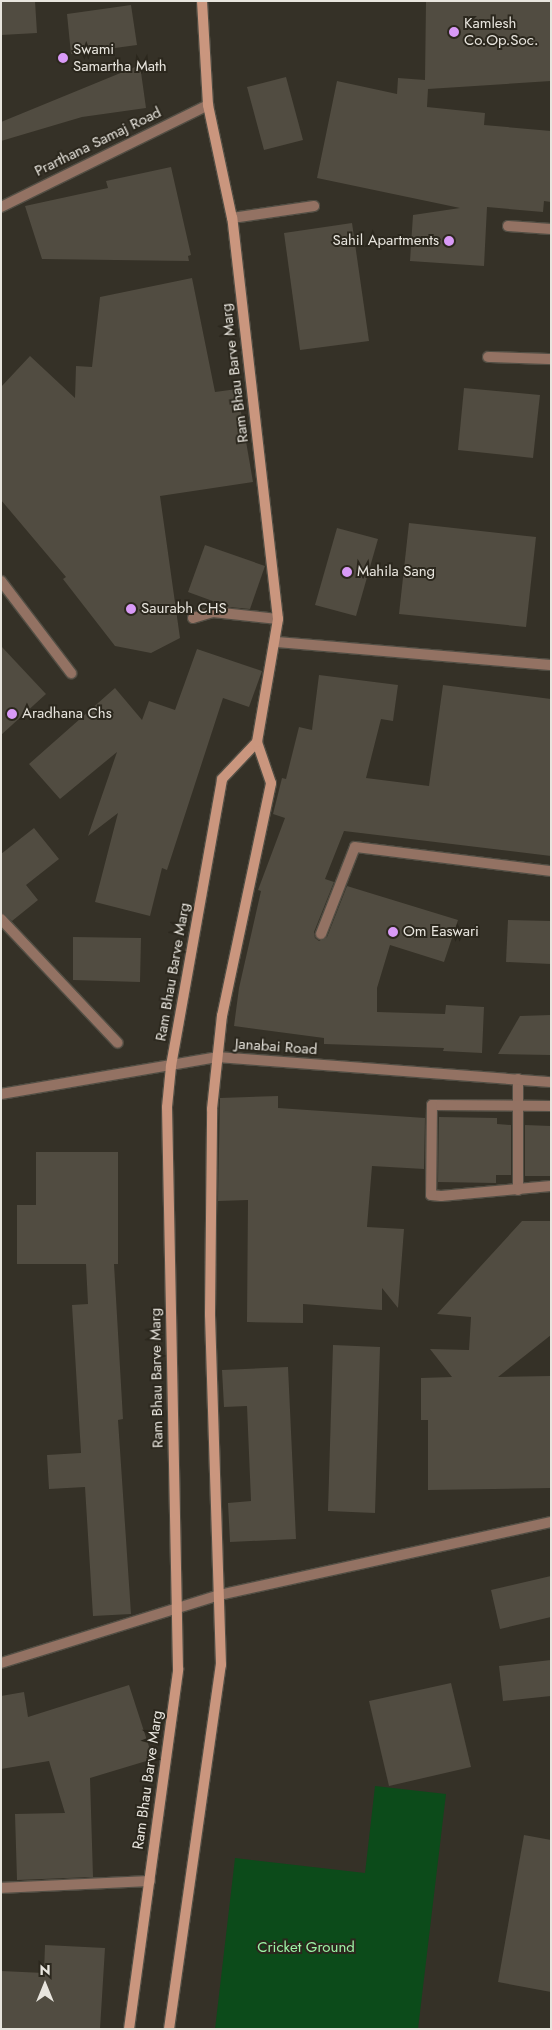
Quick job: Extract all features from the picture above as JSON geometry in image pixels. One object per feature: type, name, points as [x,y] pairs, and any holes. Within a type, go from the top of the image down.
[{"type":"street","name":"Ram Bhau Barve Marg","points":[[169,2029],[221,1665],[210,1314],[212,1108],[222,1016],[271,784],[257,742],[276,642],[278,620],[232,218],[208,105],[202,1]]},
{"type":"street","name":"Prarthana Samaj Road","points":[[1,207],[208,105]]},
{"type":"street","points":[[232,218],[314,206]]},
{"type":"street","points":[[508,226],[551,228]]},
{"type":"street","points":[[488,357],[551,359]]},
{"type":"street","points":[[1,581],[71,673]]},
{"type":"street","points":[[193,618],[213,612],[278,620]]},
{"type":"street","points":[[276,642],[551,665]]},
{"type":"street","name":"Ram Bhau Barve Marg","points":[[129,2029],[178,1669],[167,1107],[171,1066],[222,779],[257,742]]},
{"type":"street","points":[[321,934],[355,847],[551,871]]},
{"type":"street","points":[[1,919],[118,1043]]},
{"type":"street","name":"Janabai Road","points":[[1,1094],[217,1058],[551,1082]]},
{"type":"street","points":[[518,1079],[518,1190]]},
{"type":"street","points":[[551,1106],[432,1106],[431,1195],[441,1196],[551,1186]]},
{"type":"street","points":[[1,1663],[177,1606],[219,1595],[551,1522]]},
{"type":"street","points":[[1,1888],[150,1881]]},
{"type":"green space","name":"Cricket Ground","points":[[375,1786],[446,1794],[418,2029],[215,2029],[235,1858],[365,1873]]},
{"type":"building","points":[[1,1],[35,1],[37,33],[1,35]]},
{"type":"building","points":[[426,1],[551,1],[551,81],[428,89],[427,107],[485,113],[484,125],[551,131],[551,202],[544,201],[543,212],[487,207],[484,266],[410,261],[413,215],[460,208],[317,178],[337,81],[397,94],[398,78],[425,80]]},
{"type":"building","points":[[131,5],[137,45],[71,54],[67,14]]},
{"type":"building","points":[[140,65],[146,108],[82,117],[1,141],[1,122]]},
{"type":"building","points":[[286,77],[303,140],[264,150],[247,87]]},
{"type":"building","points":[[171,167],[191,255],[188,256],[189,261],[42,259],[25,206],[108,188],[106,181]]},
{"type":"building","points":[[352,223],[369,341],[300,350],[284,233]]},
{"type":"building","points":[[192,278],[215,392],[237,389],[253,482],[160,496],[180,638],[151,653],[115,646],[63,579],[66,577],[1,500],[1,387],[30,356],[75,398],[76,366],[92,367],[100,297]]},
{"type":"building","points":[[464,388],[540,395],[533,458],[458,450]]},
{"type":"building","points":[[409,523],[536,537],[526,627],[399,614]]},
{"type":"building","name":"Mahila Sang","points":[[337,528],[378,539],[356,616],[315,605]]},
{"type":"building","points":[[205,545],[265,566],[250,609],[229,607],[188,592]]},
{"type":"building","name":"Aradhana Chs","points":[[1,646],[46,694],[1,735]]},
{"type":"building","points":[[197,649],[262,671],[249,707],[223,698],[167,870],[162,868],[150,916],[95,902],[118,813],[88,836],[117,752],[60,799],[29,764],[115,688],[142,720],[149,701],[175,710]]},
{"type":"building","points":[[319,675],[398,685],[393,721],[381,719],[366,778],[429,786],[443,685],[551,699],[551,856],[344,831],[325,879],[334,882],[314,932],[315,938],[319,941],[327,937],[347,886],[458,920],[444,962],[390,945],[377,988],[377,1012],[445,1014],[446,1005],[484,1007],[482,1053],[443,1051],[444,1048],[324,1044],[324,1038],[234,1026],[239,988],[261,891],[258,890],[285,818],[273,814],[282,778],[286,779],[299,727],[312,730]]},
{"type":"building","points":[[34,828],[59,859],[26,885],[38,900],[12,921],[1,912],[1,854]]},
{"type":"building","points":[[508,920],[551,921],[551,964],[506,962]]},
{"type":"building","points":[[73,937],[141,938],[140,982],[73,980]]},
{"type":"building","points":[[551,1015],[551,1055],[498,1054],[520,1016]]},
{"type":"building","points":[[278,1096],[278,1108],[425,1118],[424,1169],[372,1166],[367,1227],[404,1229],[398,1308],[382,1288],[382,1310],[303,1304],[303,1323],[247,1322],[248,1200],[218,1201],[220,1098]]},
{"type":"building","points":[[439,1117],[497,1118],[497,1124],[511,1125],[511,1175],[496,1175],[496,1183],[438,1182]]},
{"type":"building","points":[[525,1125],[551,1126],[551,1176],[525,1176]]},
{"type":"building","points":[[36,1152],[118,1152],[118,1264],[114,1264],[123,1419],[118,1420],[131,1614],[93,1616],[85,1487],[49,1489],[47,1455],[81,1453],[72,1305],[88,1304],[86,1264],[17,1264],[17,1205],[36,1205]]},
{"type":"building","points":[[522,1221],[551,1221],[551,1335],[498,1377],[551,1376],[551,1488],[428,1490],[428,1420],[421,1420],[421,1378],[452,1377],[430,1349],[469,1350],[471,1317],[437,1314]]},
{"type":"building","points":[[333,1345],[380,1347],[375,1513],[328,1511]]},
{"type":"building","points":[[288,1367],[296,1539],[230,1542],[228,1503],[251,1501],[247,1406],[224,1407],[222,1370]]},
{"type":"building","points":[[551,1576],[551,1617],[500,1629],[491,1590]]},
{"type":"building","points":[[551,1660],[551,1696],[503,1701],[499,1666]]},
{"type":"building","points":[[451,1683],[471,1767],[389,1786],[369,1701]]},
{"type":"building","points":[[129,1685],[153,1759],[90,1778],[93,1877],[17,1880],[15,1814],[65,1813],[49,1761],[1,1769],[1,1696],[24,1692],[28,1717]]},
{"type":"building","points":[[524,1835],[551,1840],[551,1992],[498,1982]]},
{"type":"building","points":[[45,1945],[105,1948],[100,2029],[1,2029],[1,1971],[44,1973]]},
{"type":"place","name":"Kamlesh Co.Op.Soc.","points":[[454,32]]},
{"type":"place","name":"Swami Samartha Math","points":[[63,58]]},
{"type":"place","name":"Sahil Apartments","points":[[449,241]]},
{"type":"place","name":"Mahila Sang","points":[[347,572]]},
{"type":"place","name":"Saurabh CHS","points":[[131,609]]},
{"type":"place","name":"Aradhana Chs","points":[[12,714]]},
{"type":"place","name":"Om Easwari","points":[[393,932]]}]
